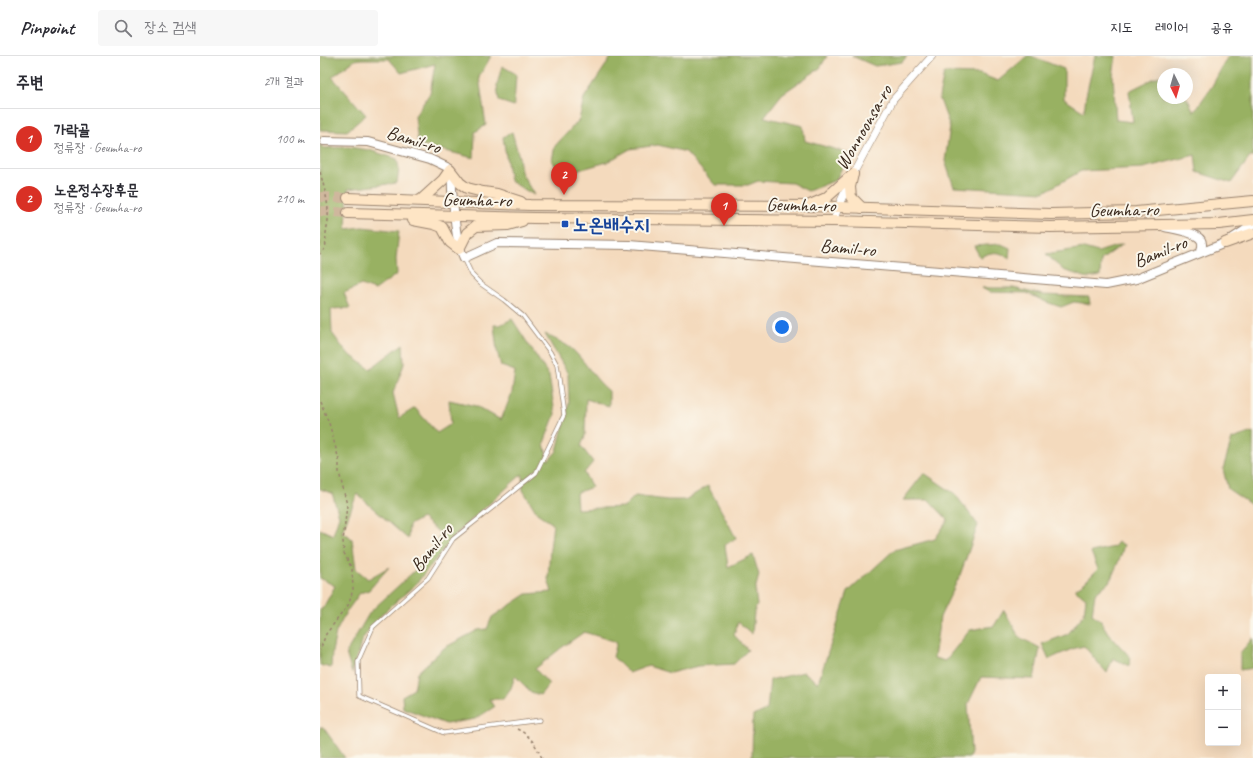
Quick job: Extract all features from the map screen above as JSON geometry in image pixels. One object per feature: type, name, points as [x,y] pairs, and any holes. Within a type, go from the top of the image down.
[{"type":"main road","points":[[421,200],[443,180],[450,170],[466,188],[497,194],[530,205]]},
{"type":"main road","points":[[808,206],[826,198],[853,174]]},
{"type":"main road","points":[[853,174],[850,187],[851,197],[862,208]]},
{"type":"main road","name":"Geumha-ro","points":[[348,198],[530,205],[808,206],[1051,214],[1136,212],[1253,201]]},
{"type":"main road","name":"Geumha-ro","points":[[348,213],[534,218],[834,221],[1050,227],[1219,224],[1253,220]]},
{"type":"main road","points":[[386,213],[438,225],[444,231],[450,242],[459,249],[467,233],[476,226],[508,225],[534,218]]},
{"type":"main road","points":[[1225,243],[1253,233]]},
{"type":"street","name":"Wonnoonsa-ro","points":[[834,221],[838,207],[853,174],[893,100],[932,56]]},
{"type":"street","name":"Bamil-ro","points":[[324,141],[368,142],[430,159],[446,166],[450,170],[456,234],[459,249],[464,258],[497,242],[629,245],[1106,285],[1136,279],[1225,243],[1253,225]]},
{"type":"street","points":[[1158,226],[1193,234],[1202,240],[1201,252]]},
{"type":"lane","name":"Bamil-ro","points":[[464,258],[472,275],[481,284],[504,300],[522,316],[550,352],[557,365],[564,415],[536,473],[453,539],[428,578],[373,627],[358,661],[359,696],[444,733],[540,720]]},
{"type":"path","points":[[320,172],[326,195],[328,219],[326,235],[327,245],[325,251],[320,254]]},
{"type":"path","points":[[320,401],[329,423],[339,460],[339,472],[347,505],[343,541],[344,553],[352,569],[353,589],[349,604],[326,634],[320,650]]},
{"type":"path","points":[[508,724],[526,733],[536,746],[542,758]]},
{"type":"green space","points":[[320,56],[491,56],[479,77],[486,125],[475,132],[474,158],[418,144],[415,116],[430,93],[435,64],[401,73],[389,59],[355,60],[332,77],[366,115],[347,131],[320,130]]},
{"type":"green space","points":[[612,56],[827,56],[820,68],[782,94],[764,117],[803,126],[805,141],[849,153],[836,180],[808,191],[792,183],[758,181],[748,185],[715,185],[686,152],[658,145],[630,149],[607,162],[561,175],[552,160],[555,146],[579,120],[584,98]]},
{"type":"green space","points":[[852,56],[907,56],[902,62],[875,66]]},
{"type":"green space","points":[[1027,56],[1031,56],[1064,69],[1064,99],[1084,112],[1095,56],[1116,56],[1113,76],[1116,120],[1133,122],[1129,91],[1157,77],[1157,104],[1190,104],[1194,112],[1212,86],[1228,56],[1253,56],[1253,157],[1250,157],[1231,183],[1197,172],[1195,155],[1143,168],[1081,171],[1044,192],[954,187],[945,161],[950,127],[939,97],[944,73],[980,74],[998,81]]},
{"type":"green space","points":[[502,66],[516,74],[514,106],[499,101],[497,85]]},
{"type":"green space","points":[[512,132],[519,157],[521,172],[534,195],[510,181],[503,137]]},
{"type":"green space","points":[[320,135],[321,146],[324,148],[349,147],[369,150],[397,159],[399,169],[397,183],[348,189],[346,229],[362,227],[399,231],[396,259],[397,274],[375,290],[361,285],[344,293],[350,308],[331,309],[332,333],[346,352],[370,369],[403,344],[404,364],[393,393],[399,418],[415,408],[437,433],[451,424],[449,400],[476,406],[501,420],[512,393],[515,371],[501,366],[497,351],[494,325],[500,325],[512,319],[549,376],[555,414],[544,443],[548,461],[557,451],[569,403],[568,374],[545,334],[571,348],[599,382],[609,391],[609,406],[586,399],[585,436],[581,446],[593,462],[584,473],[592,487],[576,493],[577,509],[624,507],[635,496],[667,500],[685,500],[708,486],[736,538],[725,545],[728,567],[753,555],[759,575],[755,590],[757,605],[754,612],[752,634],[738,622],[734,635],[748,650],[734,664],[698,666],[670,673],[648,666],[629,673],[613,657],[617,642],[584,632],[535,669],[549,684],[540,695],[531,692],[515,676],[511,688],[503,699],[489,699],[494,707],[475,719],[446,724],[403,708],[402,696],[414,689],[417,673],[444,648],[478,630],[487,629],[492,617],[527,594],[552,592],[548,579],[553,524],[537,513],[523,490],[522,474],[455,535],[416,584],[383,613],[362,639],[352,673],[346,653],[370,612],[424,562],[441,534],[422,518],[409,525],[408,539],[357,494],[342,532],[352,539],[356,569],[368,579],[389,567],[369,590],[360,593],[347,611],[336,632],[332,652],[331,668],[320,665],[320,610],[323,608],[335,586],[320,578],[320,529],[333,535],[339,516],[332,493],[320,489]]},
{"type":"green space","points":[[1001,244],[1010,248],[1009,258],[998,253],[980,257],[974,246]]},
{"type":"green space","points":[[1123,244],[1101,260],[1100,276],[1088,278],[1063,270],[1046,254],[1084,248],[1098,252]]},
{"type":"green space","points":[[982,288],[1013,288],[1043,295],[1089,297],[1090,304],[1074,302],[1061,307],[1027,293],[989,292]]},
{"type":"green space","points":[[1253,432],[1253,506],[1228,489],[1223,469],[1232,439]]},
{"type":"green space","points":[[924,473],[955,494],[978,525],[960,575],[940,617],[934,658],[945,661],[970,630],[994,626],[1004,610],[1019,637],[1040,648],[1034,679],[981,677],[968,704],[971,753],[969,758],[752,758],[753,716],[767,710],[770,680],[804,672],[818,683],[848,592],[894,550],[935,539],[948,520],[929,500],[903,500]]},
{"type":"green space","points":[[1118,542],[1124,545],[1120,558],[1110,581],[1095,594],[1092,614],[1100,620],[1108,633],[1131,658],[1129,666],[1113,658],[1107,673],[1084,646],[1072,649],[1049,659],[1042,644],[1068,634],[1084,614],[1086,598],[1075,589],[1083,584],[1098,569],[1091,552],[1114,547]]},
{"type":"green space","points":[[1253,638],[1253,668],[1240,670],[1240,653]]},
{"type":"green space","points":[[320,727],[323,727],[345,758],[320,758]]},
{"type":"tunnel","points":[[320,197],[348,198]]},
{"type":"tunnel","points":[[320,211],[348,213]]},
{"type":"place","name":"노온정수장후문","points":[[564,195]]},
{"type":"place","name":"노온배수지","points":[[565,224]]},
{"type":"place","name":"가락골","points":[[724,226]]}]
